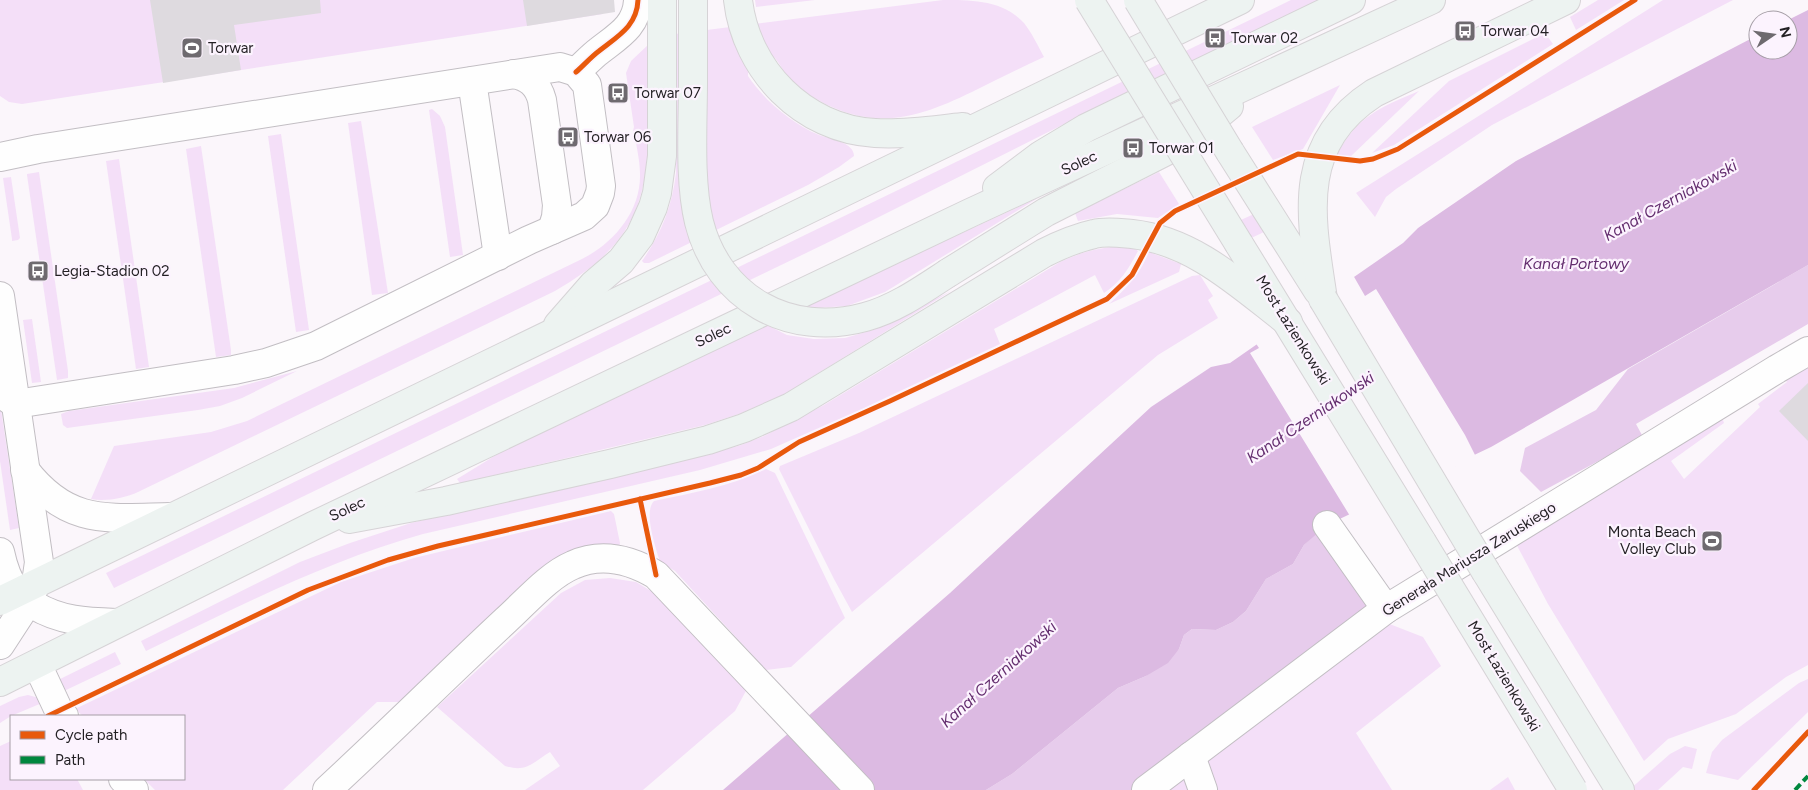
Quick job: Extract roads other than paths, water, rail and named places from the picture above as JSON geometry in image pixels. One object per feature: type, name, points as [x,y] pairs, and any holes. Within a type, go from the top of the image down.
[{"type":"main road","points":[[548,335],[593,285],[621,261],[640,236],[648,221],[658,193],[663,61],[662,0]]},
{"type":"main road","points":[[693,0],[693,158],[698,220],[703,237],[713,260],[727,279],[753,303],[795,320],[832,323],[866,317],[886,310],[1046,212],[1188,140],[1263,78]]},
{"type":"main road","points":[[738,0],[747,39],[762,66],[773,82],[809,113],[837,126],[855,131],[874,133],[909,133],[982,125]]},
{"type":"main road","name":"Most Łazienkowski","points":[[1089,0],[1573,790]]},
{"type":"main road","points":[[1138,0],[1230,152],[1323,299],[1486,572],[1620,790]]},
{"type":"main road","points":[[20,595],[171,517],[1240,0]]},
{"type":"main road","points":[[970,212],[1008,179],[1086,128],[1351,0]]},
{"type":"main road","name":"Solec","points":[[0,682],[313,526],[970,212],[1431,0]]},
{"type":"main road","points":[[1323,299],[1313,231],[1313,196],[1321,155],[1328,138],[1339,124],[1361,102],[1374,94],[1565,0]]},
{"type":"main road","points":[[313,526],[446,501],[708,440],[744,428],[791,407],[1044,253],[1071,240],[1096,233],[1147,236],[1174,244],[1208,262],[1288,322]]},
{"type":"street","points":[[576,72],[598,51],[625,32],[634,18],[638,0]]},
{"type":"street","points":[[0,157],[560,66],[576,72],[582,78],[588,92],[601,186],[595,206],[588,213],[316,346],[266,363],[234,370],[8,399]]},
{"type":"street","points":[[514,74],[529,79],[536,85],[542,100],[557,205],[552,230]]},
{"type":"street","points":[[472,81],[498,256]]},
{"type":"street","points":[[0,296],[8,399],[26,470],[39,562],[20,595],[0,645]]},
{"type":"street","name":"Generała Mariusza Zaruskiego","points":[[1146,790],[1386,609],[1808,352]]},
{"type":"street","points":[[26,470],[36,484],[52,499],[85,515],[114,518],[171,517]]},
{"type":"street","points":[[1327,525],[1386,609]]},
{"type":"street","points":[[0,552],[7,576],[20,595],[46,613],[82,622],[116,623]]},
{"type":"street","points":[[328,790],[466,657],[552,578],[573,565],[606,558],[628,561],[656,575],[860,790]]},
{"type":"street","points":[[37,664],[59,711],[63,715]]},
{"type":"street","points":[[1191,756],[1203,790]]},
{"type":"street","points":[[124,780],[134,790]]},
{"type":"water","name":"Kanał Portowy","points":[[1808,10],[1808,265],[1491,447],[1327,525],[1304,545],[1293,564],[1266,579],[1246,611],[1233,622],[1216,630],[1192,629],[1184,635],[1179,649],[1168,663],[1146,676],[1118,688],[1012,774],[986,790],[723,790],[950,593],[1151,407],[1211,367],[1230,363],[1403,243],[1418,228],[1516,161],[1748,40],[1748,60],[1798,60],[1798,15]]},
{"type":"place","name":"Torwar 04","points":[[1465,31]]},
{"type":"place","name":"Torwar 02","points":[[1215,38]]},
{"type":"place","name":"Torwar","points":[[192,48]]},
{"type":"place","name":"Torwar 07","points":[[618,93]]},
{"type":"place","name":"Torwar 06","points":[[568,137]]},
{"type":"place","name":"Torwar 01","points":[[1133,148]]},
{"type":"place","name":"Legia-Stadion 02","points":[[38,271]]},
{"type":"place","name":"Monta Beach Volley Club","points":[[1712,541]]},
{"type":"water label","name":"Kanał Czerniakowski","points":[[1670,200]]},
{"type":"water label","name":"Kanał Czerniakowski","points":[[1310,417]]},
{"type":"water label","name":"Kanał Czerniakowski","points":[[998,674]]}]
